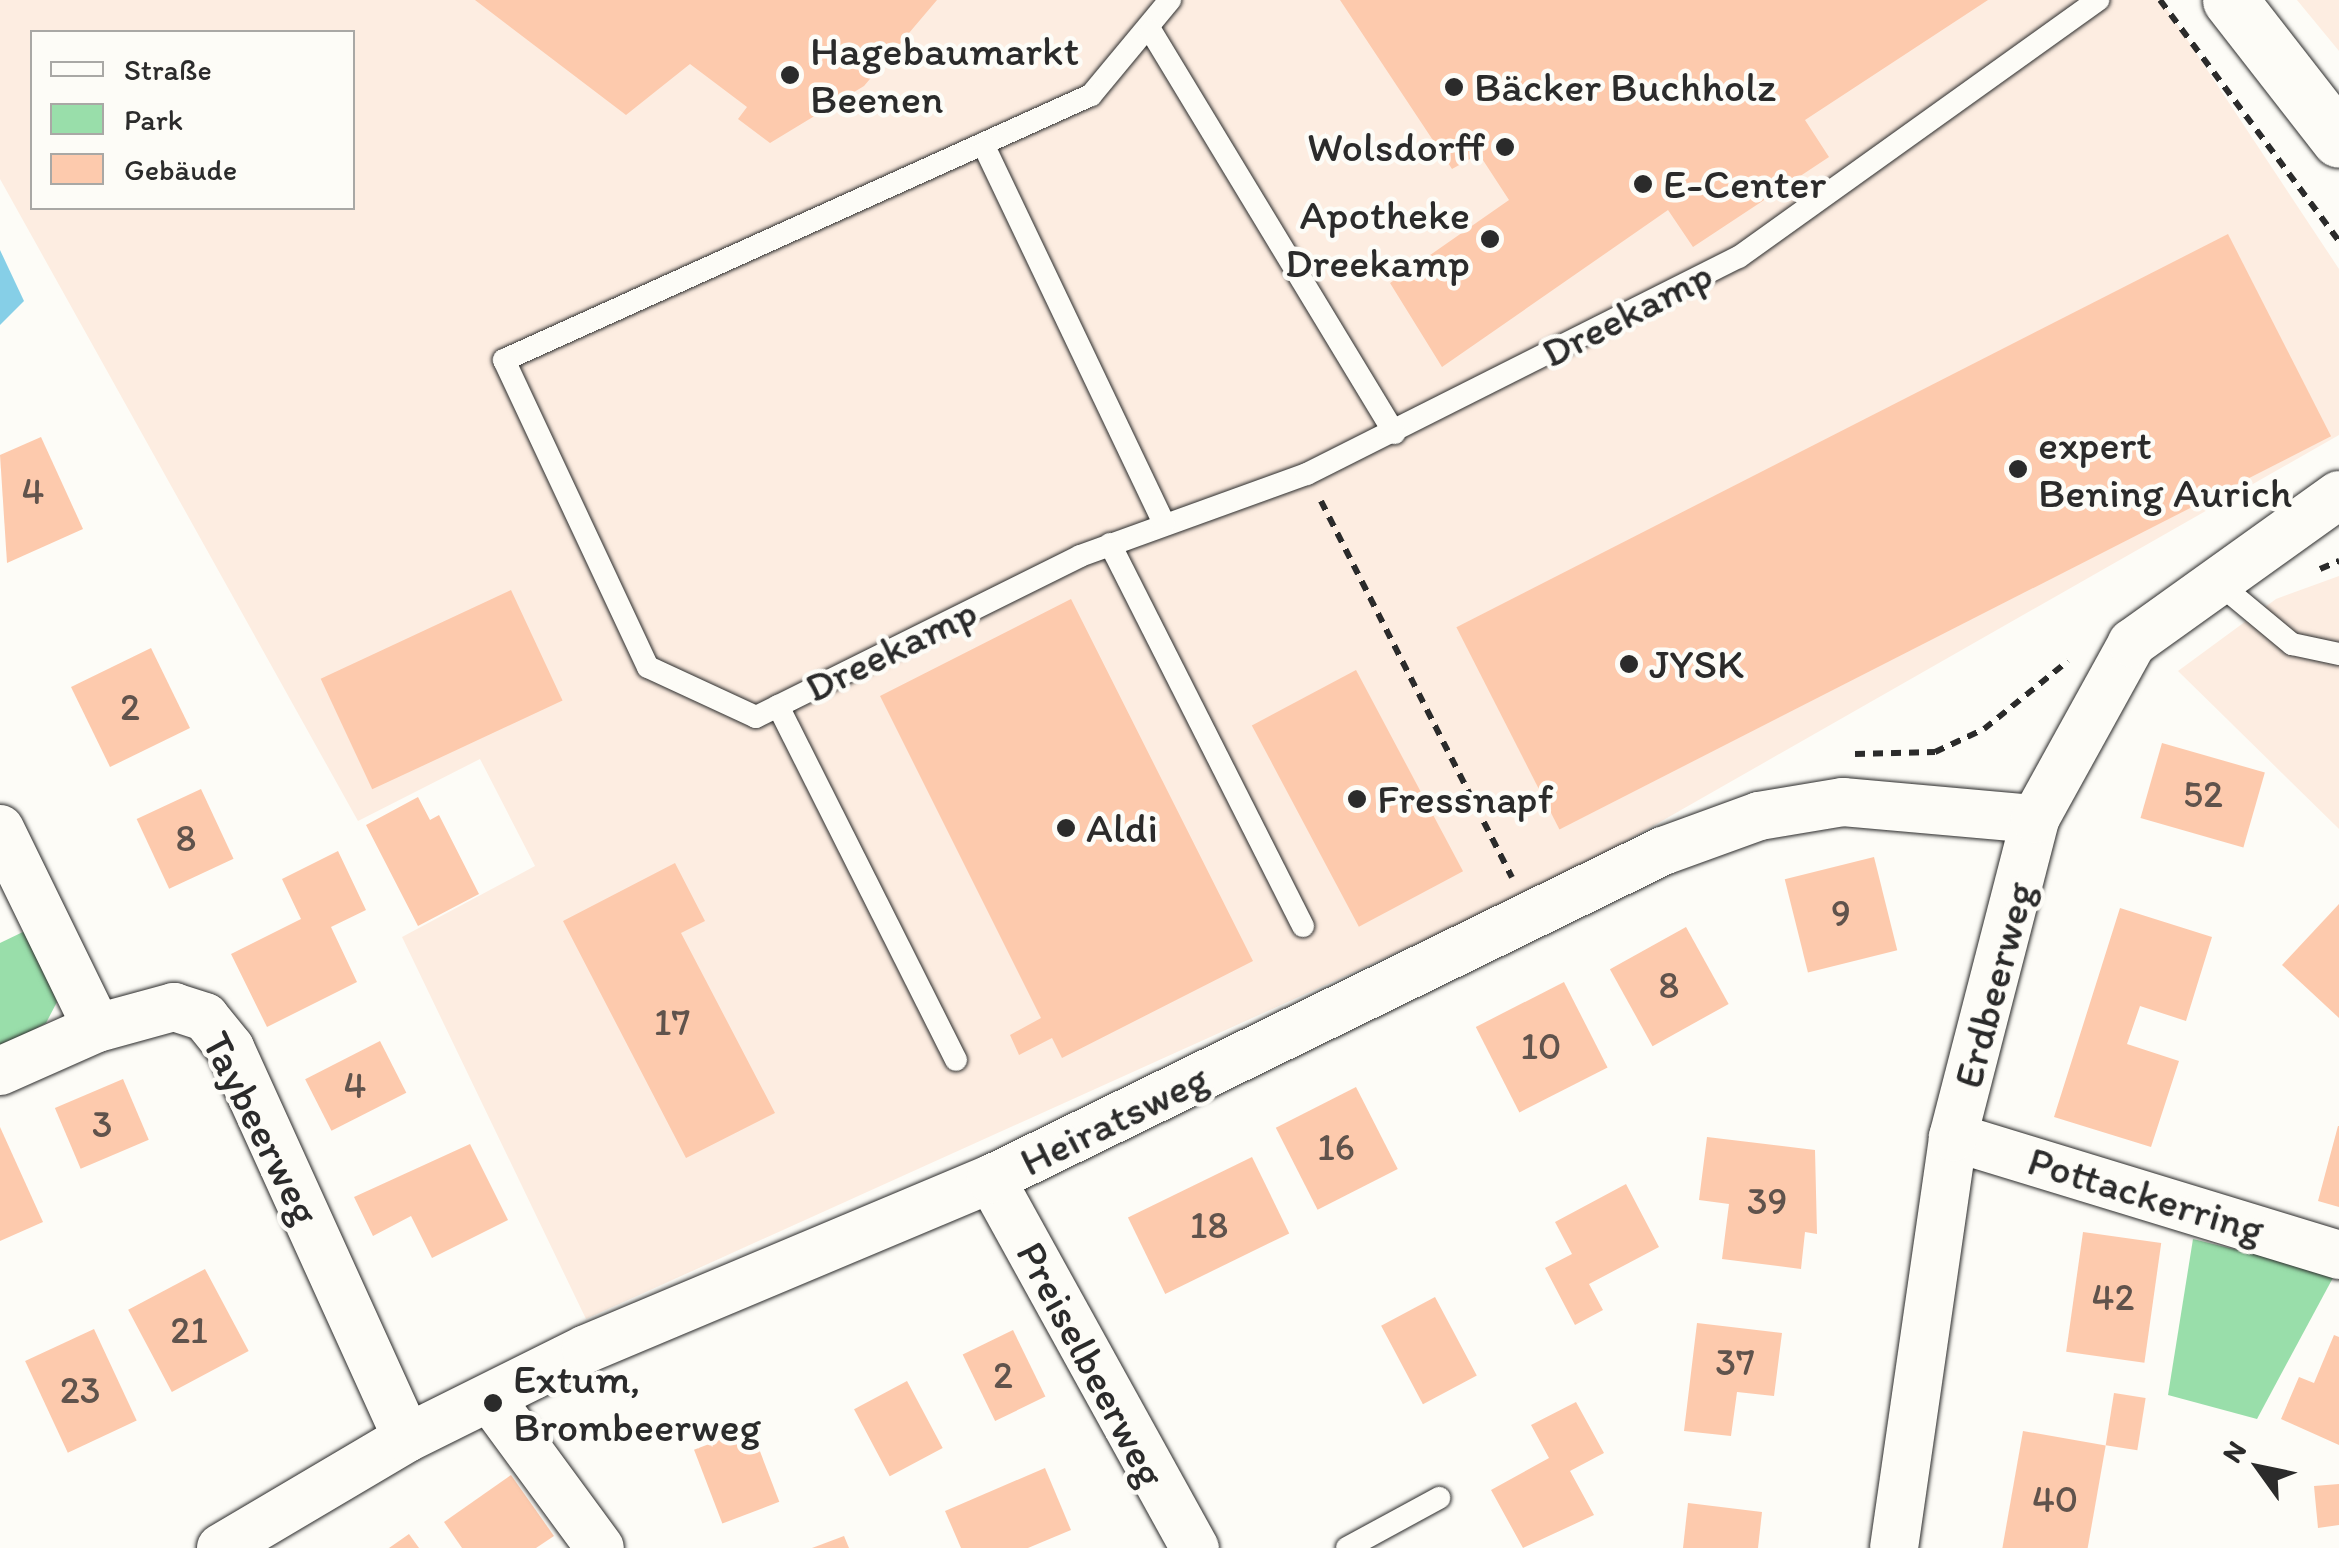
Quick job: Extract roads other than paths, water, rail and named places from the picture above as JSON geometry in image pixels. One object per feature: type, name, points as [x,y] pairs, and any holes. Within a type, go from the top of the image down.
[{"type":"street","points":[[2230,0],[2339,140]]},
{"type":"street","name":"Erdbeerweg","points":[[1894,1548],[1953,1137],[2034,819],[2132,643],[2228,592],[2317,523],[2339,495]]},
{"type":"street","name":"Heiratsweg","points":[[221,1548],[407,1438],[492,1401],[586,1349],[990,1179],[1533,919],[1663,851],[1759,816],[1843,802],[2034,819]]},
{"type":"street","points":[[0,829],[97,1028]]},
{"type":"street","name":"Taybeerweg","points":[[0,1071],[97,1028],[174,1007],[204,1016],[230,1048],[407,1438]]},
{"type":"street","name":"Pottackerring","points":[[1953,1137],[2339,1255]]},
{"type":"street","name":"Preiselbeerweg","points":[[990,1179],[1194,1548]]},
{"type":"street","points":[[492,1401],[600,1548]]},
{"type":"lane","name":"Dreekamp","points":[[1170,0],[1151,31],[1091,96],[504,360],[648,667],[756,717],[1110,544],[1307,474],[1739,257],[2098,0]]},
{"type":"lane","points":[[1151,31],[1394,433]]},
{"type":"lane","points":[[983,144],[1164,523]]},
{"type":"lane","points":[[1110,544],[1303,926]]},
{"type":"lane","points":[[2228,592],[2292,644],[2339,654]]},
{"type":"lane","points":[[778,706],[956,1060]]},
{"type":"lane","points":[[1347,1548],[1439,1498]]},
{"type":"water","points":[[0,250],[24,301],[0,325]]},
{"type":"place","name":"Hagebaumarkt Beenen","points":[[790,75]]},
{"type":"place","name":"Bäcker Buchholz","points":[[1454,87]]},
{"type":"place","name":"Wolsdorff","points":[[1505,147]]},
{"type":"place","name":"E-Center","points":[[1643,184]]},
{"type":"place","name":"Apotheke Dreekamp","points":[[1490,239]]},
{"type":"place","name":"expert Bening Aurich","points":[[2018,469]]},
{"type":"place","name":"JYSK","points":[[1629,664]]},
{"type":"place","name":"Fressnapf","points":[[1357,799]]},
{"type":"place","name":"Aldi","points":[[1066,828]]},
{"type":"place","name":"Extum, Brombeerweg","points":[[493,1403]]}]
